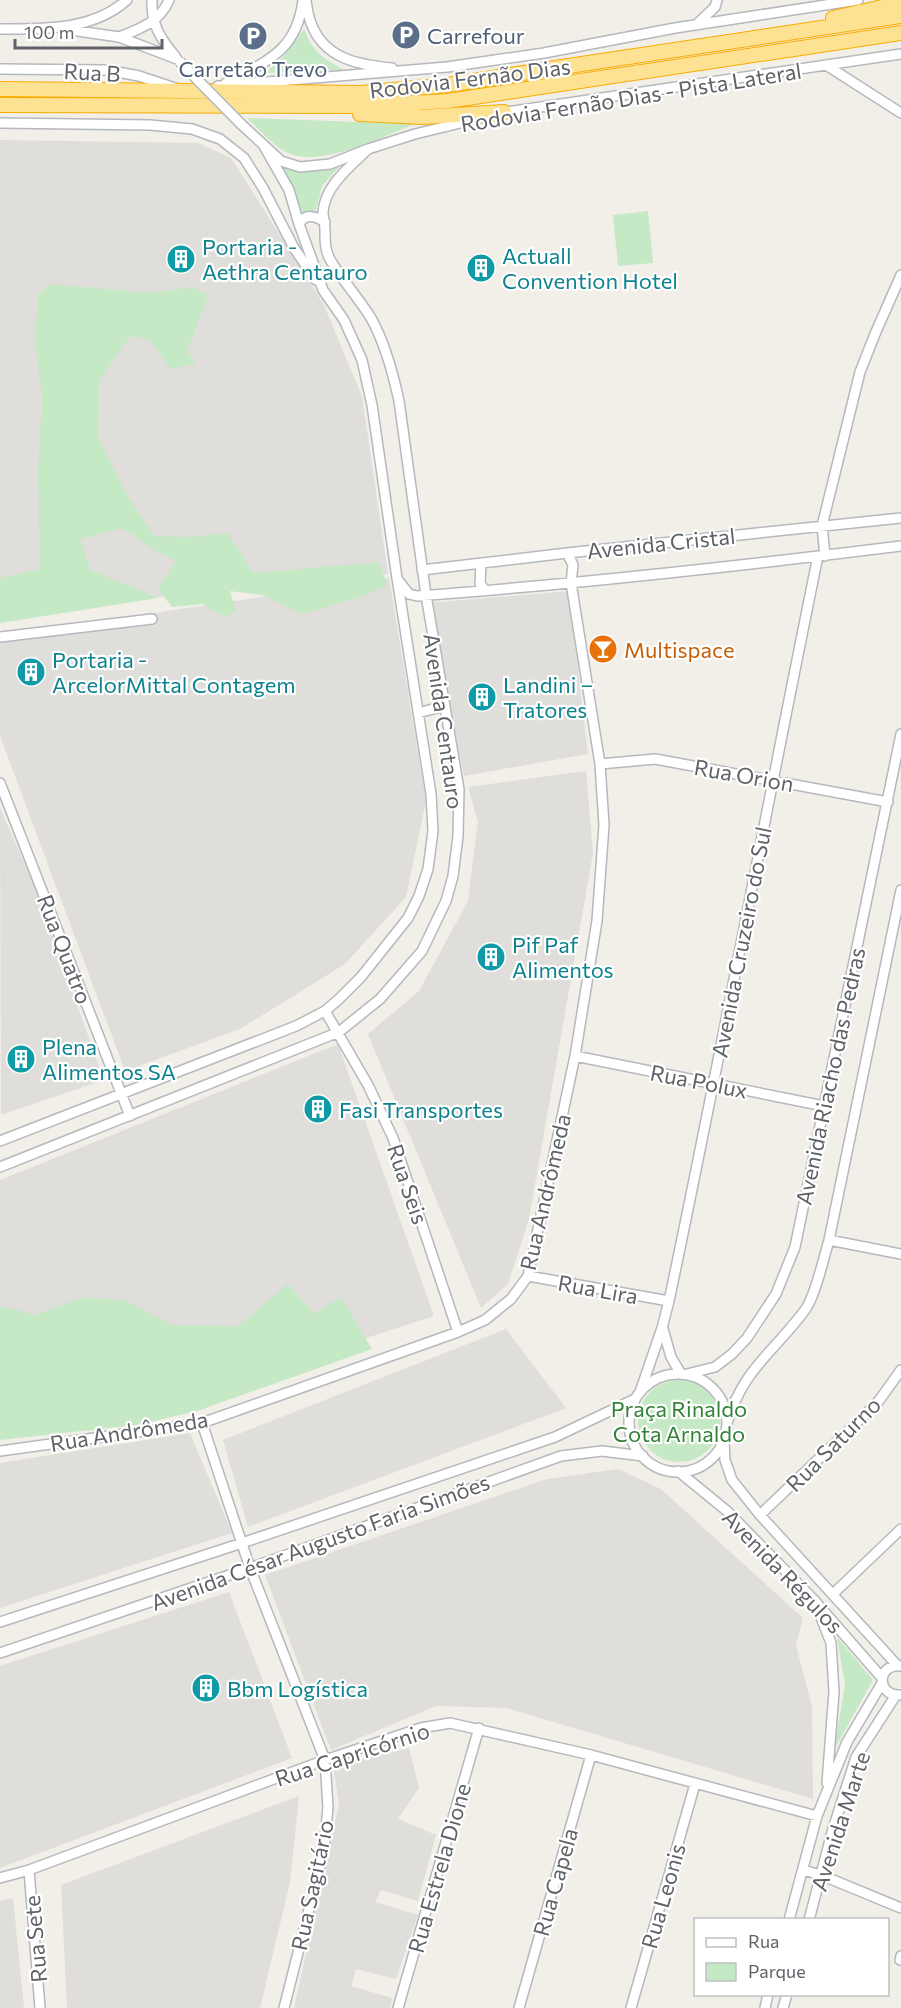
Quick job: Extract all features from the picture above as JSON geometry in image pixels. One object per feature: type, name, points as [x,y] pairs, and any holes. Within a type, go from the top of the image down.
[{"type":"highway","points":[[804,30],[832,18],[901,3]]},
{"type":"highway","name":"Rodovia Fernão Dias","points":[[0,89],[360,93],[448,86],[901,16]]},
{"type":"highway","name":"Rodovia Fernão Dias","points":[[0,105],[360,106],[447,101],[901,33]]},
{"type":"highway","points":[[275,106],[314,112],[422,117],[504,112]]},
{"type":"street","points":[[59,28],[105,15],[127,0]]},
{"type":"street","points":[[152,0],[153,22],[159,36],[178,61],[264,146]]},
{"type":"street","points":[[119,37],[153,22],[169,0]]},
{"type":"street","points":[[304,0],[311,24],[323,46],[343,60],[374,67],[416,71]]},
{"type":"street","points":[[223,85],[268,60],[285,47],[296,31],[304,0]]},
{"type":"street","points":[[695,26],[715,8],[717,0]]},
{"type":"street","points":[[182,90],[416,71],[544,53],[858,0]]},
{"type":"street","points":[[0,29],[59,28],[119,37],[144,45],[178,61]]},
{"type":"street","name":"Rodovia Fernão Dias - Pista Lateral","points":[[264,146],[281,161],[300,166],[330,164],[415,134],[504,112],[901,54]]},
{"type":"street","points":[[826,65],[901,113]]},
{"type":"street","name":"Rua B","points":[[0,69],[107,70],[139,76],[182,90]]},
{"type":"street","points":[[0,123],[150,125],[192,129],[220,139],[244,158],[294,248],[323,290]]},
{"type":"street","name":"Avenida Centauro","points":[[0,1141],[296,1026],[326,1011],[361,978],[408,918],[419,896],[428,869],[433,831],[431,794],[372,405],[362,360],[344,320],[323,290],[289,190],[264,146]]},
{"type":"street","name":"Avenida Centauro","points":[[0,1167],[339,1032],[380,999],[422,951],[446,901],[455,866],[459,789],[422,570],[395,380],[371,319],[329,259],[325,246],[323,212],[332,187],[368,149]]},
{"type":"street","points":[[299,224],[303,218],[311,216],[318,217],[325,222]]},
{"type":"street","name":"Avenida Cruzeiro do Sul","points":[[638,1395],[662,1328],[669,1301],[714,1084],[772,780],[821,556],[822,526],[860,372],[874,334],[901,275]]},
{"type":"street","name":"Avenida Cristal","points":[[422,570],[901,518]]},
{"type":"street","name":"Avenida Cristal","points":[[426,595],[571,583],[901,546]]},
{"type":"street","name":"Rua Andrômeda","points":[[0,1451],[202,1422],[458,1332],[485,1320],[511,1299],[528,1276],[575,1056],[597,921],[604,825],[600,764],[571,583],[573,565],[567,553]]},
{"type":"street","points":[[481,564],[480,584],[485,590]]},
{"type":"street","points":[[397,578],[409,594],[426,595]]},
{"type":"street","points":[[0,637],[152,620]]},
{"type":"street","points":[[418,713],[444,706]]},
{"type":"street","name":"Avenida Riacho das Pedras","points":[[684,1374],[715,1367],[747,1338],[776,1294],[795,1247],[901,734]]},
{"type":"street","name":"Rua Orion","points":[[600,764],[656,759],[888,802]]},
{"type":"street","name":"Rua Quatro","points":[[0,783],[130,1116]]},
{"type":"street","name":"Avenida Riacho das Pedras","points":[[727,1423],[733,1402],[748,1377],[807,1308],[829,1240],[897,929],[901,890]]},
{"type":"street","name":"Rua Seis","points":[[326,1011],[368,1085],[393,1138],[458,1332]]},
{"type":"street","name":"Rua Polux","points":[[575,1056],[824,1106]]},
{"type":"street","points":[[829,1240],[901,1254]]},
{"type":"street","name":"Rua Lira","points":[[528,1276],[669,1301]]},
{"type":"street","points":[[662,1328],[671,1357],[684,1374]]},
{"type":"street","name":"Rua Saturno","points":[[760,1515],[878,1402],[901,1370]]},
{"type":"street","points":[[684,1374],[700,1379],[711,1386],[720,1397],[726,1410],[727,1423],[724,1440],[717,1453],[706,1463],[692,1469],[678,1471],[653,1464],[643,1456],[634,1444],[630,1429],[630,1413],[638,1395],[651,1382],[666,1376],[684,1374]]},
{"type":"street","name":"Avenida César Augusto Faria Simões","points":[[0,1622],[555,1437],[638,1395]]},
{"type":"street","name":"Rua Sagitário","points":[[202,1422],[250,1568],[325,1760],[328,1807],[324,1850],[284,2008]]},
{"type":"street","name":"Avenida Régulos","points":[[724,1440],[725,1460],[732,1480],[760,1515],[899,1666]]},
{"type":"street","name":"Avenida César Augusto Faria Simões","points":[[0,1653],[250,1568],[561,1456],[602,1451],[643,1456]]},
{"type":"street","name":"Avenida Régulos","points":[[678,1471],[727,1511],[814,1600],[882,1680],[887,1691],[898,1695]]},
{"type":"street","points":[[833,1594],[901,1529]]},
{"type":"street","points":[[814,1600],[831,1643],[834,1692],[827,1792]]},
{"type":"street","name":"Avenida Marte","points":[[790,1918],[817,1816],[847,1742],[887,1669],[899,1666]]},
{"type":"street","name":"Avenida Marte","points":[[810,1918],[832,1832],[856,1757],[898,1695]]},
{"type":"street","name":"Rua Capricórnio","points":[[0,1878],[29,1870],[325,1760],[421,1728],[450,1723],[591,1755],[817,1816]]},
{"type":"street","name":"Rua Estrela Dione","points":[[398,2008],[479,1728]]},
{"type":"street","name":"Rua Capela","points":[[519,2008],[591,1755]]},
{"type":"street","name":"Rua Leonis","points":[[631,2008],[695,1784]]},
{"type":"street","name":"Rua Sete","points":[[29,1870],[40,2008]]},
{"type":"street","points":[[803,1870],[821,1875],[901,1908]]},
{"type":"shaded area","points":[[0,140],[198,143],[231,158],[323,303],[362,396],[388,574],[0,615]]},
{"type":"shaded area","points":[[389,578],[426,801],[406,897],[345,964],[240,1029],[125,1071],[0,736],[0,636]]},
{"type":"shaded area","name":"Landini – Tratores","points":[[569,591],[588,754],[464,776],[427,603]]},
{"type":"shaded area","name":"Pif Paf Alimentos","points":[[586,771],[593,853],[529,1219],[508,1284],[481,1308],[368,1034],[419,991],[468,901],[478,822],[468,787]]},
{"type":"shaded area","points":[[0,808],[35,887],[104,1080],[1,1115]]},
{"type":"shaded area","points":[[338,1044],[434,1316],[148,1409],[0,1430],[0,1180]]},
{"type":"shaded area","points":[[506,1329],[566,1408],[248,1527],[223,1440]]},
{"type":"shaded area","points":[[190,1433],[232,1533],[0,1608],[0,1463]]},
{"type":"shaded area","points":[[618,1469],[661,1489],[803,1618],[796,1645],[812,1707],[813,1799],[506,1708],[436,1706],[331,1750],[265,1575],[547,1479]]},
{"type":"shaded area","points":[[229,1592],[292,1758],[0,1868],[0,1666]]},
{"type":"shaded area","points":[[409,1748],[419,1788],[398,1819],[436,1835],[418,1901],[381,1890],[375,1902],[418,1915],[396,1979],[356,1969],[351,1986],[392,1998],[390,2008],[294,2008],[339,1804],[333,1766]]},
{"type":"shaded area","points":[[299,1796],[290,1882],[260,2008],[67,2008],[61,1885]]},
{"type":"shaded area","points":[[13,1898],[24,2008],[0,2008],[0,1901]]},
{"type":"green space","points":[[304,29],[319,54],[344,70],[265,73],[282,58]]},
{"type":"green space","points":[[247,118],[415,124],[369,143],[315,157],[286,152]]},
{"type":"green space","points":[[342,164],[322,186],[315,213],[297,215],[279,167],[311,171]]},
{"type":"green space","points":[[648,211],[653,263],[618,266],[613,215]]},
{"type":"green space","points":[[52,284],[149,293],[193,287],[208,296],[187,351],[196,364],[170,369],[149,339],[130,336],[99,381],[98,437],[127,495],[154,536],[192,537],[228,533],[253,573],[379,562],[387,585],[361,597],[302,614],[262,595],[230,591],[236,611],[225,617],[202,604],[172,607],[158,589],[176,561],[156,551],[122,528],[80,539],[91,570],[158,598],[0,623],[0,578],[40,569],[38,472],[42,399],[35,338],[38,294]]},
{"type":"green space","points":[[288,1284],[315,1314],[341,1297],[372,1349],[197,1411],[137,1425],[0,1440],[0,1308],[2,1306],[35,1315],[84,1297],[124,1300],[172,1325],[238,1326]]},
{"type":"green space","name":"Praça Rinaldo Cota Arnaldo","points":[[671,1380],[687,1380],[702,1387],[713,1398],[720,1413],[717,1437],[708,1450],[687,1462],[671,1462],[656,1455],[645,1444],[638,1429],[638,1413],[645,1398],[656,1387]]},
{"type":"green space","points":[[837,1637],[873,1680],[834,1750],[845,1685]]},
{"type":"place","name":"Carrefour","points":[[406,35]]},
{"type":"place","name":"Carretão Trevo","points":[[253,36]]},
{"type":"place","name":"Portaria - Aethra Centauro","points":[[181,259]]},
{"type":"place","name":"Actuall Convention Hotel","points":[[481,268]]},
{"type":"place","name":"Multispace","points":[[603,649]]},
{"type":"place","name":"Portaria - ArcelorMittal Contagem","points":[[31,672]]},
{"type":"place","name":"Landini – Tratores","points":[[482,697]]},
{"type":"place","name":"Pif Paf Alimentos","points":[[491,957]]},
{"type":"place","name":"Plena Alimentos SA","points":[[21,1059]]},
{"type":"place","name":"Fasi Transportes","points":[[318,1109]]},
{"type":"place","name":"Bbm Logística","points":[[206,1688]]}]
